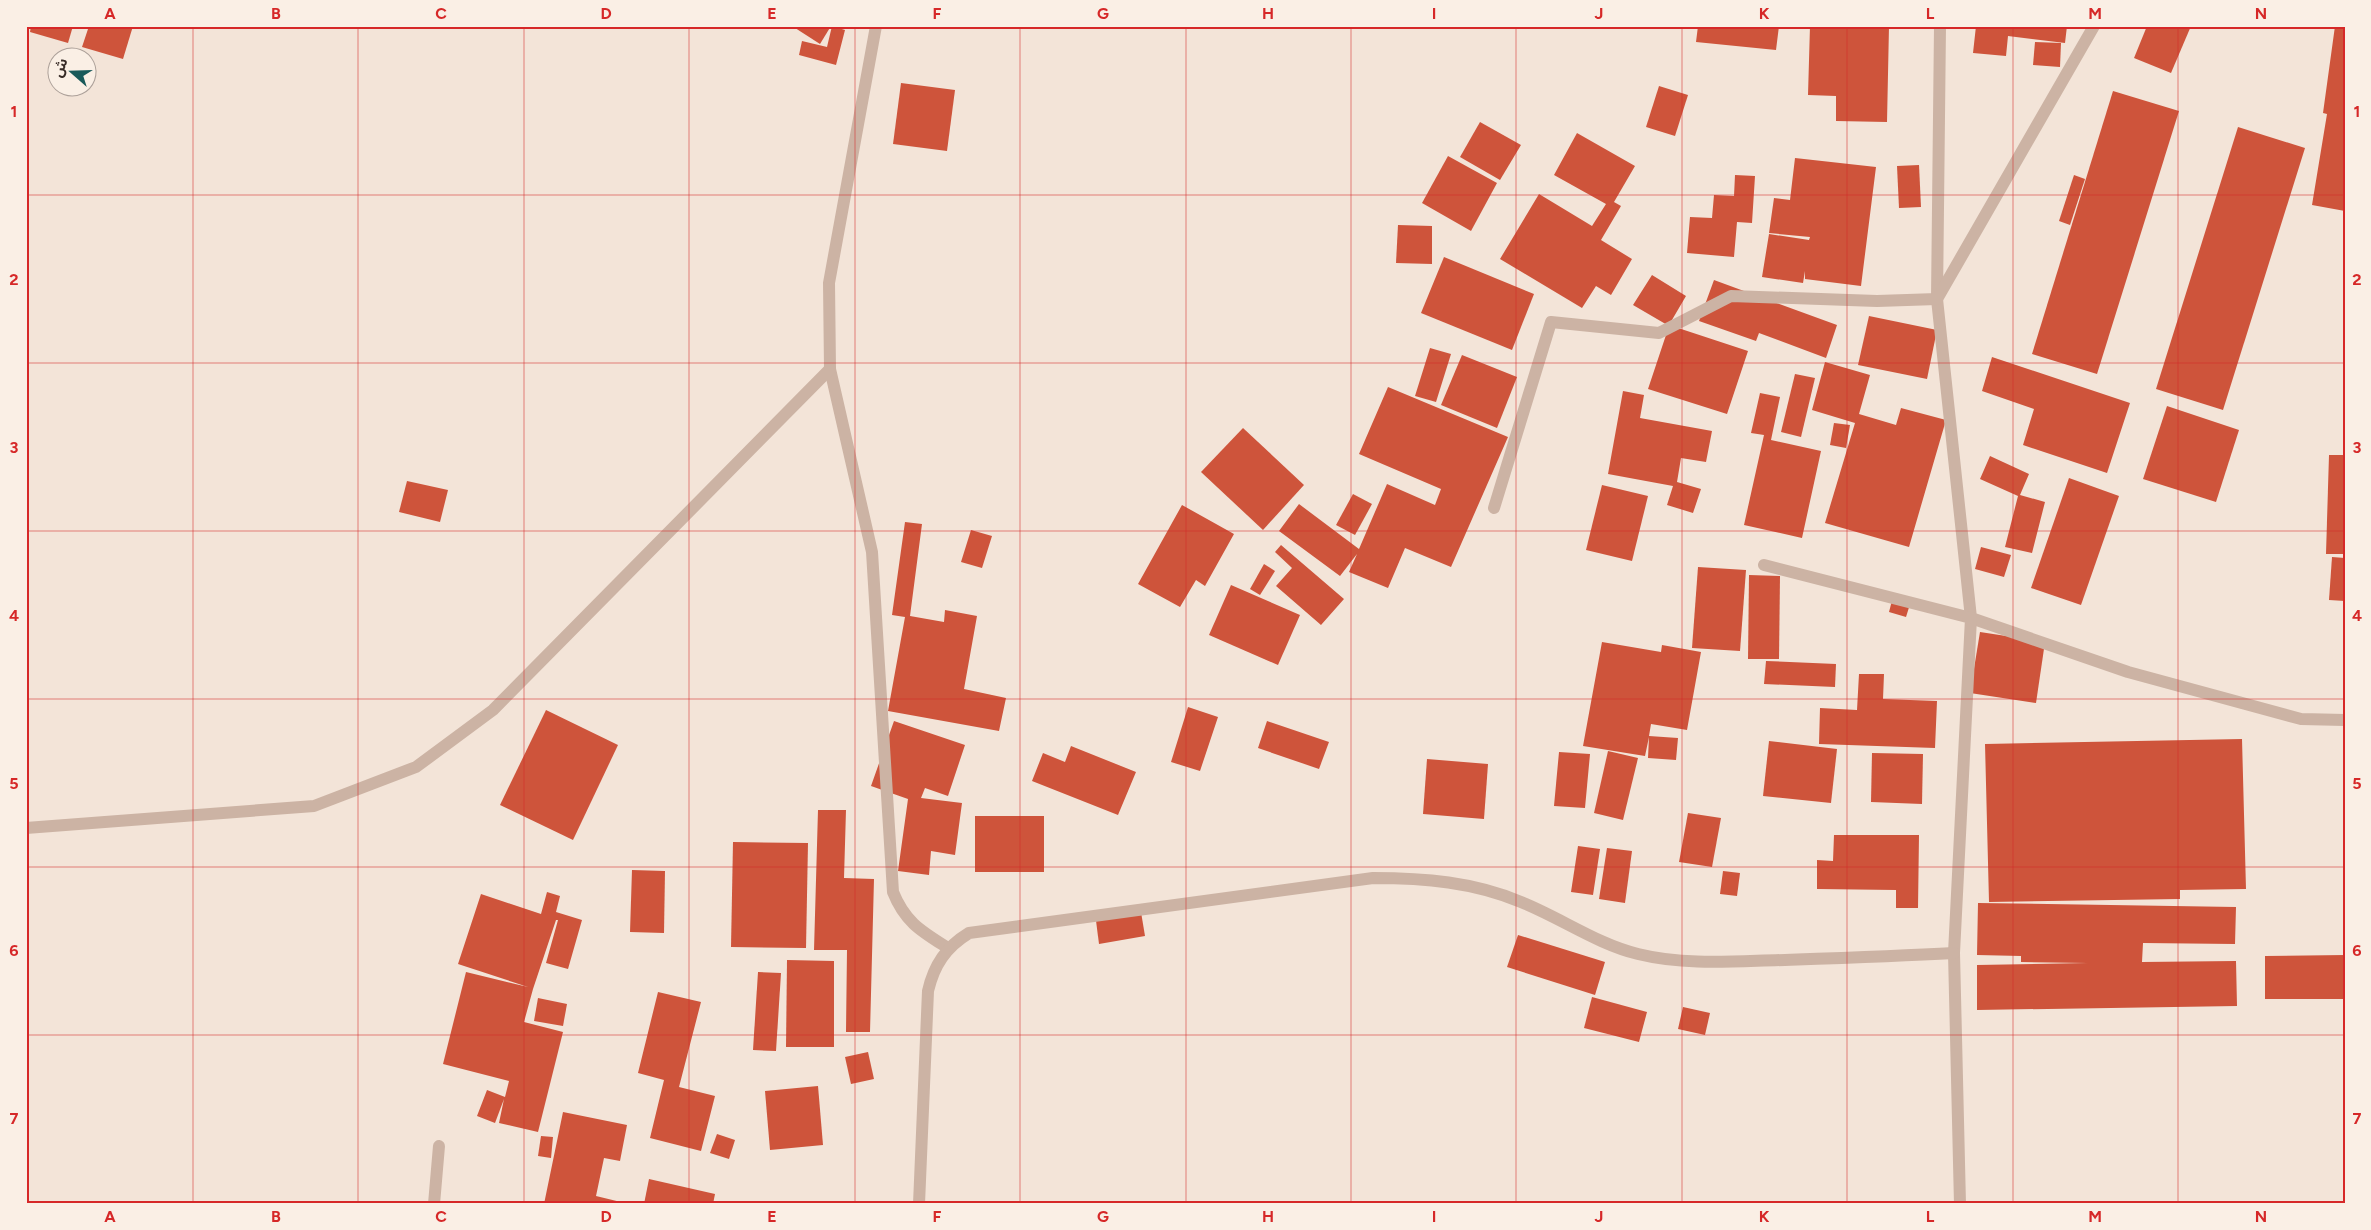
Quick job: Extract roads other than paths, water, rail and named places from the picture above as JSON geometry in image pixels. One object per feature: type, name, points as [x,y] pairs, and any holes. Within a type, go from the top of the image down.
[{"type":"street","points":[[876,26],[829,283],[830,370],[872,552],[893,892],[900,909],[911,923],[948,948]]},
{"type":"street","points":[[1940,26],[1937,299],[1971,618],[1954,954],[1960,1204]]},
{"type":"street","points":[[1937,299],[2094,26]]},
{"type":"street","points":[[1494,508],[1551,322],[1659,334],[1731,296],[1877,300],[1937,299]]},
{"type":"street","points":[[26,828],[314,806],[416,767],[493,710],[830,370]]},
{"type":"street","points":[[1764,565],[1971,618],[2128,672],[2301,719],[2345,720]]},
{"type":"street","points":[[919,1204],[928,991],[931,976],[948,948],[969,933],[1374,878],[1415,878],[1456,883],[1488,890],[1520,901],[1607,944],[1663,959],[1717,962],[1954,954]]},
{"type":"street","points":[[434,1204],[439,1146]]}]
